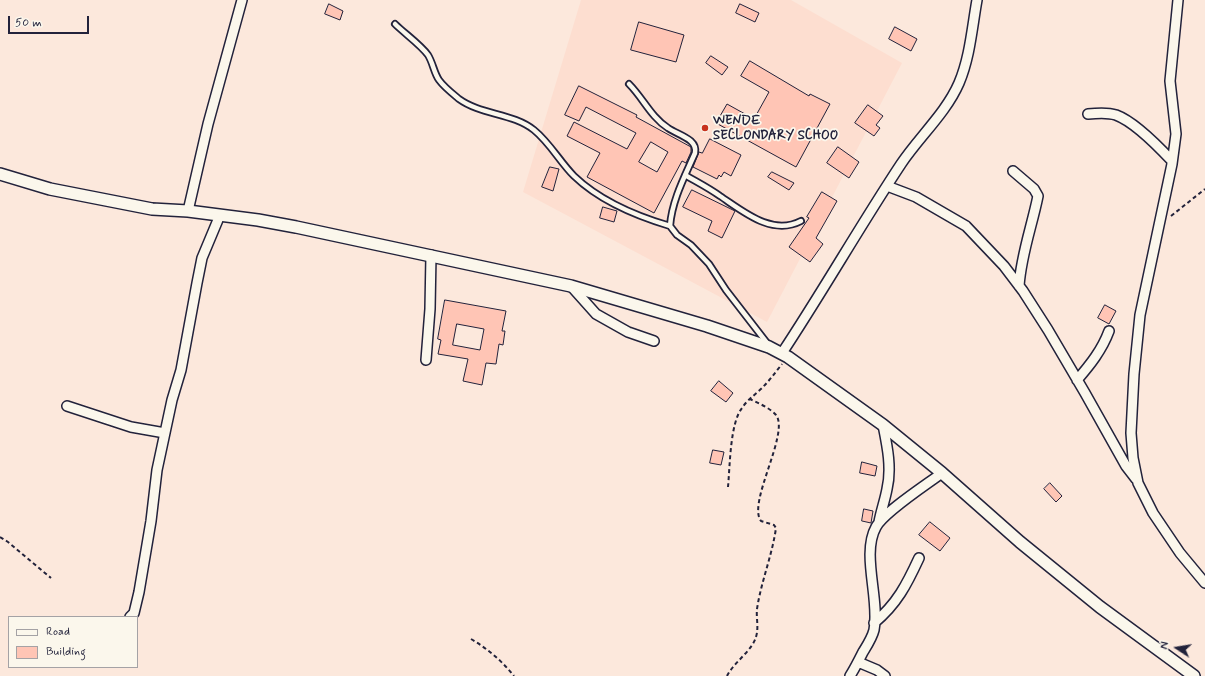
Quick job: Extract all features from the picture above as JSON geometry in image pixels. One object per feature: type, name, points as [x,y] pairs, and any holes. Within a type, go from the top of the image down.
[{"type":"street","points":[[188,211],[208,124],[242,0]]},
{"type":"street","points":[[785,355],[887,186],[902,163],[950,100],[959,84],[967,63],[977,0]]},
{"type":"street","points":[[1138,483],[1132,458],[1131,433],[1134,374],[1140,314],[1172,161],[1176,134],[1170,81],[1178,0]]},
{"type":"street","points":[[1088,114],[1100,112],[1117,115],[1152,140],[1172,161]]},
{"type":"street","points":[[1013,171],[1034,189],[1038,196],[1020,269],[1019,286]]},
{"type":"street","points":[[0,174],[50,189],[152,209],[188,211],[296,227],[571,286],[707,326],[770,347],[785,355],[883,424],[1020,542],[1100,608],[1194,676]]},
{"type":"street","points":[[887,186],[916,197],[966,226],[1004,266],[1019,286],[1077,380],[1126,466],[1138,483],[1153,513],[1180,553],[1205,583]]},
{"type":"street","points":[[131,616],[134,613],[139,592],[151,521],[157,470],[172,400],[181,370],[202,258],[220,215]]},
{"type":"street","points":[[426,360],[430,309],[431,255]]},
{"type":"street","points":[[571,286],[596,314],[628,332],[654,341]]},
{"type":"street","points":[[1077,380],[1097,356],[1109,331]]},
{"type":"street","points":[[67,406],[131,427],[165,433]]},
{"type":"street","points":[[879,522],[888,488],[889,468],[888,451],[883,424]]},
{"type":"street","points":[[850,676],[870,641],[874,623],[870,542],[876,526],[889,513],[942,474]]},
{"type":"street","points":[[874,623],[885,614],[901,594],[919,558]]},
{"type":"street","points":[[858,662],[877,670],[885,676]]},
{"type":"lane","points":[[394,24],[428,55],[439,80],[460,99],[475,107],[525,124],[535,130],[574,175],[591,191],[654,221],[670,226],[709,264],[726,290],[770,347]]},
{"type":"lane","points":[[629,84],[639,94],[658,121],[695,144],[695,153],[676,200],[671,215],[670,226]]},
{"type":"lane","points":[[685,175],[719,195],[747,215],[762,222],[782,226],[794,225],[801,221]]},
{"type":"path","points":[[1158,226],[1205,189]]},
{"type":"path","points":[[728,486],[736,421],[740,411],[761,389],[785,355]]},
{"type":"path","points":[[727,676],[756,637],[758,625],[757,610],[776,528],[774,525],[761,521],[757,513],[761,490],[770,464],[780,426],[776,415],[750,399]]},
{"type":"path","points":[[0,536],[51,578]]},
{"type":"path","points":[[471,639],[483,646],[514,676]]},
{"type":"shaded area","name":"WENDE SECLONDARY SCHOO","points":[[581,0],[791,0],[902,63],[767,322],[523,192]]},
{"type":"building","points":[[329,4],[343,11],[340,20],[325,14]]},
{"type":"building","points":[[740,4],[759,13],[755,22],[736,13]]},
{"type":"building","points":[[639,22],[684,35],[676,62],[631,50]]},
{"type":"building","points":[[895,27],[917,39],[911,51],[889,39]]},
{"type":"building","points":[[711,56],[728,67],[722,75],[706,63]]},
{"type":"building","points":[[750,61],[809,96],[810,94],[830,104],[796,167],[716,123],[727,104],[754,119],[769,92],[741,76]]},
{"type":"building","points":[[579,86],[637,115],[636,117],[691,147],[691,152],[686,163],[682,161],[654,213],[587,177],[600,153],[567,136],[574,122],[627,149],[636,133],[586,107],[579,121],[565,115]],"holes":[[[651,142],[668,152],[657,172],[639,162]]]},
{"type":"building","points":[[868,105],[883,116],[876,125],[880,128],[874,136],[855,123]]},
{"type":"building","points":[[710,139],[741,155],[731,176],[724,172],[721,177],[719,175],[717,179],[693,167],[699,152],[702,153]]},
{"type":"building","points":[[838,147],[859,162],[849,178],[827,163]]},
{"type":"building","points":[[550,167],[559,169],[553,191],[542,187]]},
{"type":"building","points":[[772,172],[794,183],[789,190],[768,177]]},
{"type":"building","points":[[692,190],[735,211],[722,238],[708,231],[712,221],[683,207]]},
{"type":"building","points":[[822,192],[837,201],[816,238],[823,244],[810,262],[789,247],[809,218],[807,217]]},
{"type":"building","points":[[603,207],[617,211],[614,222],[600,218]]},
{"type":"building","points":[[445,300],[506,311],[502,331],[505,331],[503,345],[499,344],[496,364],[486,363],[482,385],[463,381],[468,359],[438,354],[441,340],[438,339]],"holes":[[[457,324],[484,329],[480,350],[453,345]]]},
{"type":"building","points":[[1105,305],[1116,311],[1109,324],[1098,318]]},
{"type":"building","points":[[719,381],[733,393],[726,402],[711,391]]},
{"type":"building","points":[[713,450],[724,452],[721,465],[710,463]]},
{"type":"building","points":[[862,462],[877,466],[875,476],[860,473]]},
{"type":"building","points":[[1050,483],[1062,496],[1056,502],[1044,489]]},
{"type":"building","points":[[864,509],[873,511],[871,523],[862,521]]},
{"type":"building","points":[[930,522],[950,538],[940,551],[919,535]]},
{"type":"place","name":"WENDE SECLONDARY SCHOO","points":[[705,128]]}]
